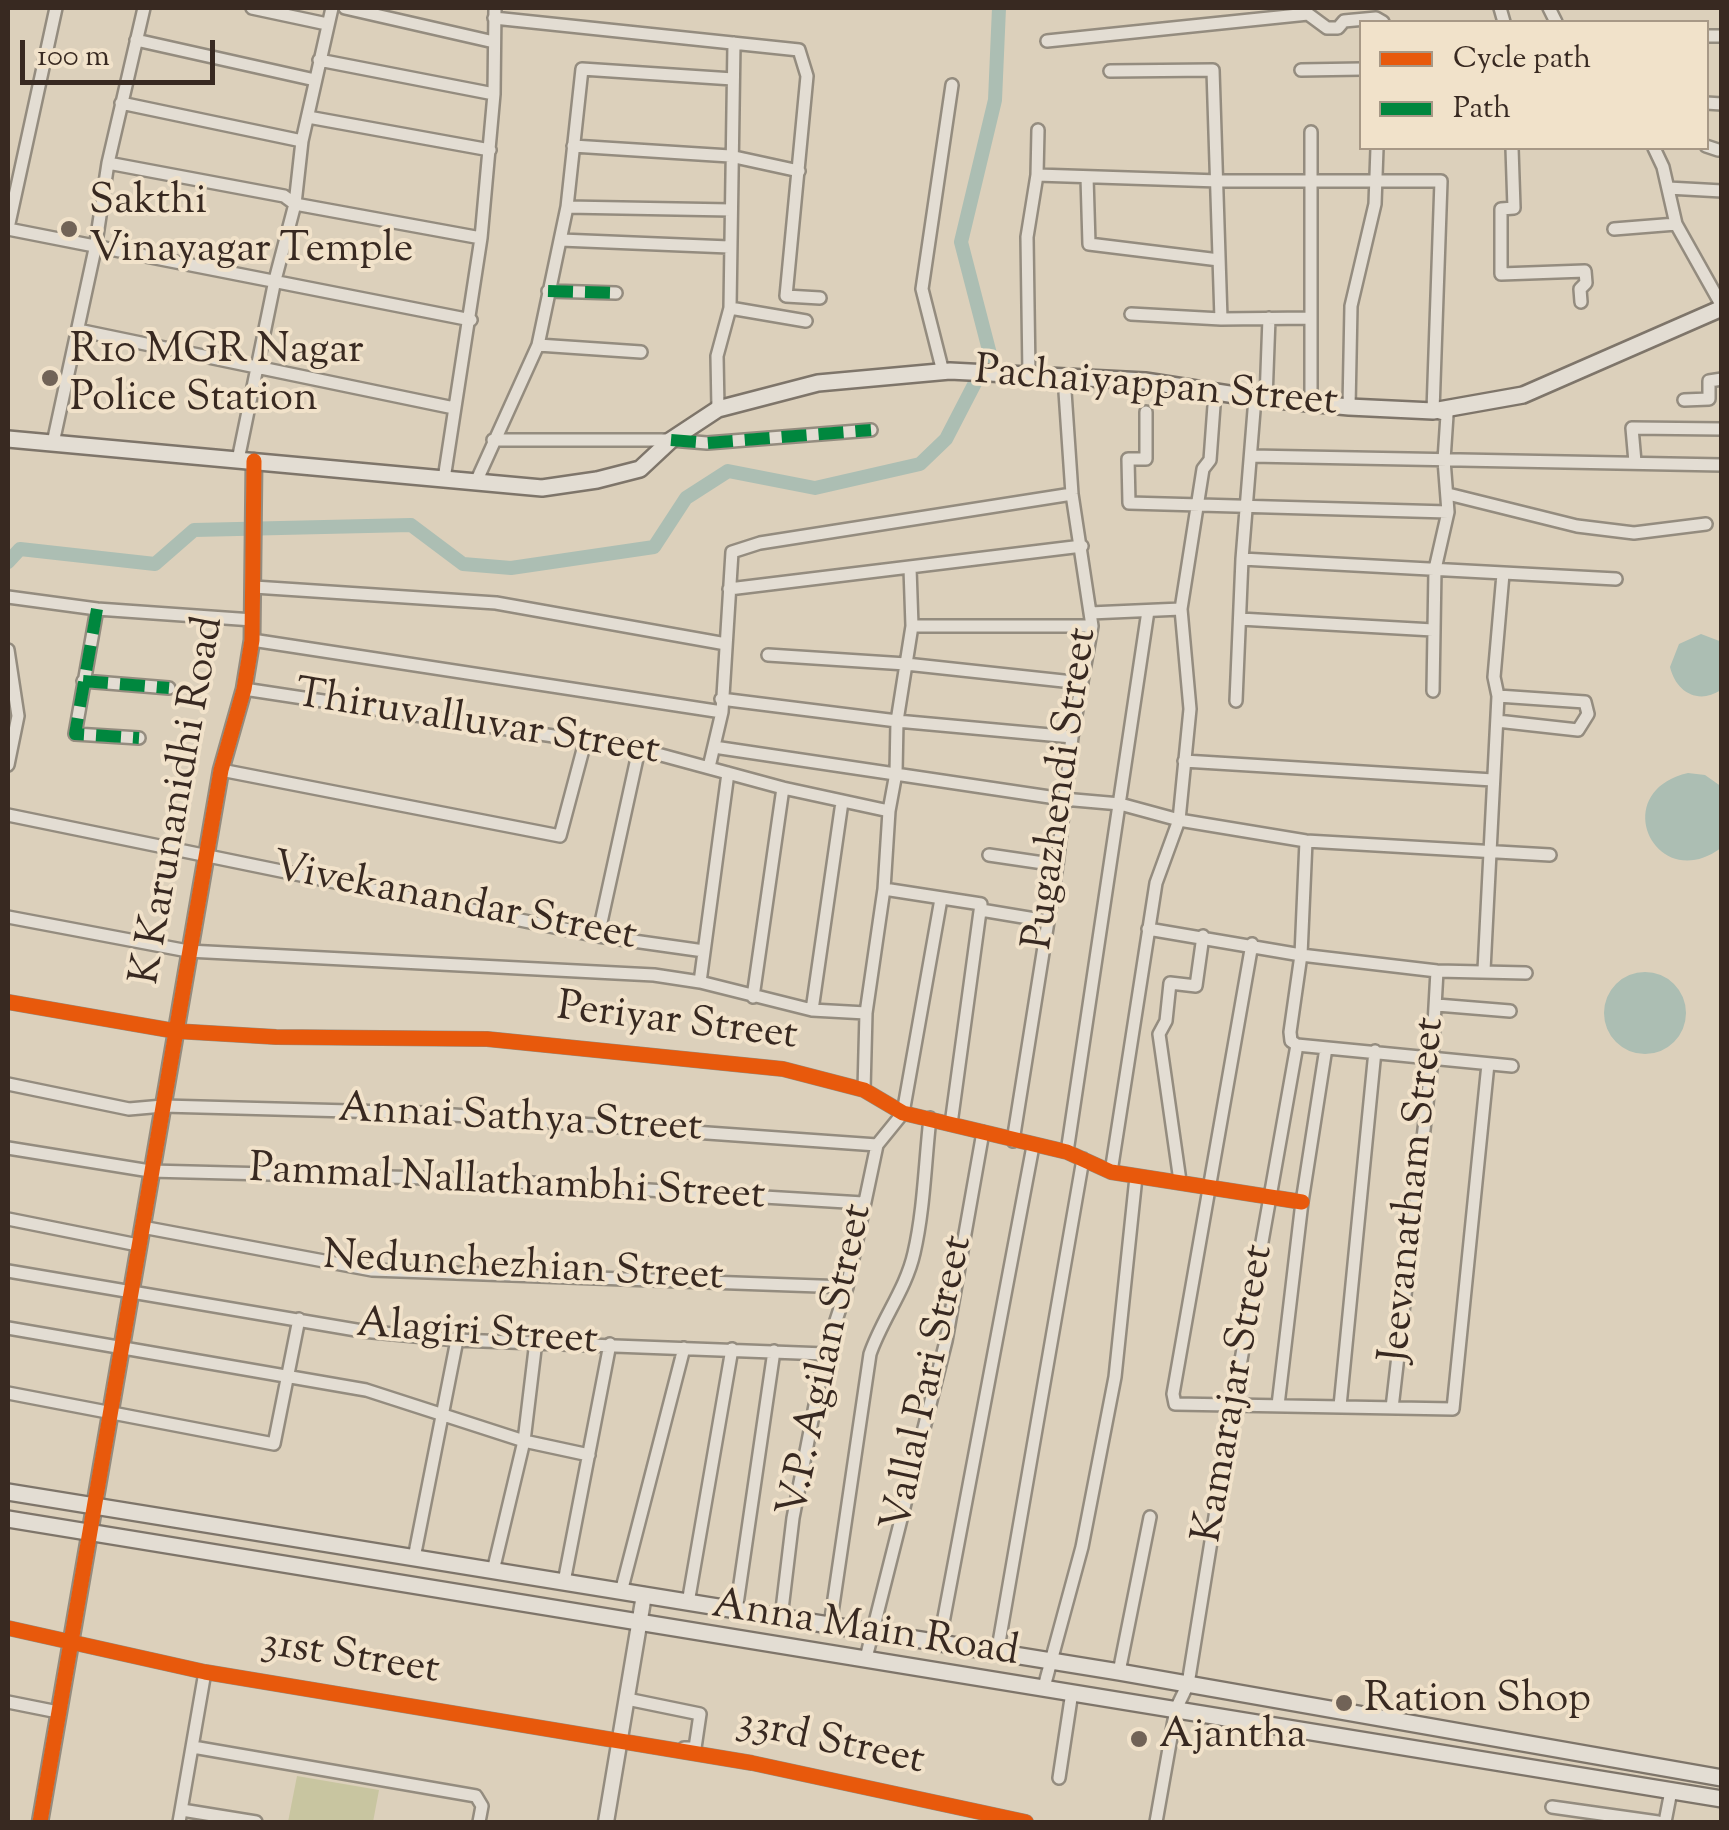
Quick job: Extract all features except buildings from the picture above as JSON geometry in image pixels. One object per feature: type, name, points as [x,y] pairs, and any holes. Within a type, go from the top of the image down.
[{"type":"main road","name":"Pachaiyappan Street","points":[[8,438],[542,488],[640,469],[672,440],[718,410],[818,383],[946,372],[1145,380],[1260,398],[1433,410],[1523,396],[1722,307]]},
{"type":"main road","name":"Anna Main Road","points":[[8,1492],[1118,1672],[1722,1778]]},
{"type":"main road","name":"Anna Main Road","points":[[8,1519],[1722,1800]]},
{"type":"street","points":[[56,8],[8,229],[471,320]]},
{"type":"street","points":[[53,444],[96,249],[108,163],[144,8]]},
{"type":"street","points":[[252,8],[327,24]]},
{"type":"street","points":[[246,460],[258,367],[295,204],[302,141],[332,8]]},
{"type":"street","points":[[345,8],[494,42]]},
{"type":"street","points":[[444,479],[481,238],[494,94],[494,13],[799,50],[807,76],[786,296],[820,298]]},
{"type":"street","points":[[1047,41],[1308,14],[1327,28],[1338,28],[1344,21],[1380,20]]},
{"type":"street","points":[[136,40],[315,80]]},
{"type":"street","points":[[718,410],[717,356],[730,308],[734,43]]},
{"type":"street","points":[[320,60],[494,94]]},
{"type":"street","points":[[476,482],[538,345],[561,240],[582,69],[733,79]]},
{"type":"street","points":[[1110,71],[1213,70],[1222,318]]},
{"type":"street","points":[[1301,70],[1359,70]]},
{"type":"street","points":[[946,372],[922,288],[952,85]]},
{"type":"street","points":[[121,102],[302,141]]},
{"type":"street","points":[[308,116],[490,150]]},
{"type":"street","points":[[1024,375],[1027,237],[1038,130]]},
{"type":"street","points":[[1310,132],[1311,402]]},
{"type":"street","points":[[573,146],[730,156],[798,171]]},
{"type":"street","points":[[1349,407],[1351,306],[1377,182],[1377,150]]},
{"type":"street","points":[[1512,150],[1514,208],[1501,209],[1501,274],[1585,270],[1581,302]]},
{"type":"street","points":[[1655,150],[1676,224],[1722,307]]},
{"type":"street","points":[[108,163],[284,196],[295,204],[481,238]]},
{"type":"street","points":[[1036,175],[1219,182],[1440,182],[1433,410],[1447,415],[1444,460],[1448,512],[1435,569],[1433,691]]},
{"type":"street","points":[[1087,177],[1089,244],[1220,260]]},
{"type":"street","points":[[1668,188],[1722,190]]},
{"type":"street","points":[[566,207],[731,210]]},
{"type":"street","points":[[1614,229],[1676,224]]},
{"type":"street","points":[[561,240],[729,247]]},
{"type":"street","points":[[548,291],[616,293]]},
{"type":"street","points":[[730,308],[806,320]]},
{"type":"street","points":[[1131,314],[1310,318]]},
{"type":"street","points":[[1236,701],[1246,505],[1268,318]]},
{"type":"street","points":[[78,330],[454,408]]},
{"type":"street","points":[[538,345],[641,352]]},
{"type":"street","name":"Pugazhendi Street","points":[[1013,1141],[1058,866],[1062,799],[1091,620],[1072,494],[1064,377]]},
{"type":"street","points":[[1684,400],[1709,399],[1709,382],[1722,379]]},
{"type":"street","points":[[1111,1172],[1156,883],[1178,820],[1190,709],[1181,610],[1203,469],[1210,460],[1216,392]]},
{"type":"street","points":[[1146,412],[1146,459],[1128,459],[1129,504],[1448,512]]},
{"type":"street","points":[[1636,462],[1632,428],[1722,429]]},
{"type":"street","points":[[493,440],[707,443],[872,430]]},
{"type":"street","points":[[1251,456],[1722,465]]},
{"type":"street","name":"K Karunanidhi Road","points":[[40,1822],[133,1294],[188,951],[221,770],[244,689],[252,640],[254,587],[246,460]]},
{"type":"street","points":[[709,767],[721,705],[732,552],[760,543],[1072,494]]},
{"type":"street","points":[[1448,494],[1577,526],[1634,533],[1706,524]]},
{"type":"street","points":[[729,589],[1082,546]]},
{"type":"street","points":[[1242,558],[1616,579]]},
{"type":"street","points":[[864,1090],[866,1013],[884,889],[897,722],[912,626],[910,568]]},
{"type":"street","points":[[1484,970],[1498,696],[1494,678],[1503,574]]},
{"type":"street","points":[[254,587],[496,603],[726,644]]},
{"type":"street","points":[[8,597],[97,609],[253,620]]},
{"type":"street","points":[[97,609],[75,734],[139,738]]},
{"type":"street","points":[[912,626],[1091,620],[1148,610],[1181,610]]},
{"type":"street","points":[[1067,1152],[1148,610]]},
{"type":"street","points":[[1240,619],[1433,630]]},
{"type":"street","points":[[252,640],[721,705],[1072,737]]},
{"type":"street","points":[[8,650],[18,716],[8,765]]},
{"type":"street","points":[[768,655],[906,664],[1082,683]]},
{"type":"street","points":[[83,681],[169,688]]},
{"type":"street","name":"Thiruvalluvar Street","points":[[244,689],[639,749],[782,788],[889,811]]},
{"type":"street","points":[[1497,721],[1578,730],[1588,714],[1585,702],[1498,696]]},
{"type":"street","points":[[221,770],[560,836],[585,742]]},
{"type":"street","points":[[714,747],[1062,799],[1120,804],[1178,820],[1306,841],[1550,855]]},
{"type":"street","points":[[598,936],[639,749]]},
{"type":"street","points":[[1184,762],[1493,780]]},
{"type":"street","points":[[700,982],[728,773]]},
{"type":"street","points":[[753,998],[782,788]]},
{"type":"street","points":[[812,1010],[842,802]]},
{"type":"street","name":"Vivekanandar Street","points":[[8,816],[598,936],[704,951]]},
{"type":"street","name":"Kamarajar Street","points":[[1156,1822],[1176,1709],[1188,1684],[1232,1405],[1298,1045],[1290,1041],[1290,1032],[1301,955],[1306,841]]},
{"type":"street","points":[[989,856],[1058,866]]},
{"type":"street","points":[[884,889],[981,904],[950,1124]]},
{"type":"street","points":[[903,1114],[941,899]]},
{"type":"street","points":[[981,910],[1047,921]]},
{"type":"street","points":[[8,917],[188,951],[654,976],[700,982],[812,1010],[866,1013]]},
{"type":"street","points":[[1148,929],[1301,955],[1437,971],[1526,972]]},
{"type":"street","points":[[1180,1181],[1158,1034],[1166,1021],[1170,983],[1196,986],[1202,936]]},
{"type":"street","points":[[1252,944],[1172,1400],[1181,1406],[1453,1409],[1488,1064]]},
{"type":"street","name":"Jeevanatham Street","points":[[1392,1408],[1432,1060],[1437,971]]},
{"type":"street","name":"Periyar Street","points":[[8,1002],[175,1031],[276,1037],[487,1039],[783,1069],[864,1090],[903,1114],[1067,1152],[1111,1172],[1302,1202]]},
{"type":"street","points":[[1437,1006],[1510,1012]]},
{"type":"street","points":[[1298,1045],[1512,1066]]},
{"type":"street","points":[[1278,1405],[1302,1202],[1326,1048]]},
{"type":"street","points":[[1340,1406],[1375,1052]]},
{"type":"street","name":"Annai Sathya Street","points":[[8,1084],[129,1108],[426,1113],[878,1145]]},
{"type":"street","name":"V.P. Agilan Street","points":[[781,1618],[792,1518],[824,1354],[847,1286],[878,1145],[903,1114]]},
{"type":"street","points":[[830,1626],[870,1354],[880,1323],[896,1300],[914,1253],[930,1118]]},
{"type":"street","name":"Vallal Pari Street","points":[[866,1658],[946,1341],[982,1132]]},
{"type":"street","points":[[939,1644],[1033,1146]]},
{"type":"street","name":"Pammal Nallathambhi Street","points":[[8,1148],[150,1172],[468,1178],[863,1204]]},
{"type":"street","points":[[997,1654],[1083,1159]]},
{"type":"street","points":[[1044,1687],[1082,1547],[1115,1377],[1136,1177]]},
{"type":"street","points":[[8,1218],[138,1244]]},
{"type":"street","name":"Nedunchezhian Street","points":[[142,1227],[372,1270],[847,1286]]},
{"type":"street","name":"Alagiri Street","points":[[8,1271],[362,1331],[457,1340],[824,1354]]},
{"type":"street","points":[[8,1394],[274,1444],[300,1319]]},
{"type":"street","points":[[8,1328],[366,1390],[524,1441],[589,1455]]},
{"type":"street","points":[[414,1558],[457,1340]]},
{"type":"street","points":[[493,1571],[524,1441],[536,1341]]},
{"type":"street","points":[[564,1582],[610,1344]]},
{"type":"street","points":[[621,1592],[684,1348]]},
{"type":"street","points":[[688,1603],[732,1349]]},
{"type":"street","points":[[736,1611],[774,1351]]},
{"type":"street","points":[[1118,1672],[1150,1517]]},
{"type":"street","points":[[606,1822],[644,1596]]},
{"type":"street","name":"31st Street","points":[[8,1628],[205,1672],[620,1738]]},
{"type":"street","points":[[205,1672],[180,1816],[256,1822]]},
{"type":"street","points":[[1059,1778],[1072,1692]]},
{"type":"street","points":[[620,1738],[689,1749],[696,1745],[698,1712],[627,1699]]},
{"type":"street","points":[[8,1702],[58,1712]]},
{"type":"street","name":"33rd Street","points":[[620,1738],[1026,1822]]},
{"type":"street","points":[[193,1748],[476,1796],[481,1800],[479,1822]]},
{"type":"street","points":[[1552,1807],[1662,1822],[1671,1791]]},
{"type":"shaded area","points":[[1701,634],[1722,642],[1721,690],[1696,696],[1677,683],[1670,667],[1679,644]]},
{"type":"shaded area","points":[[1688,773],[1705,775],[1722,787],[1721,848],[1698,859],[1677,859],[1660,850],[1649,836],[1645,818],[1649,799],[1663,784]]},
{"type":"shaded area","points":[[1645,972],[1661,975],[1674,984],[1683,997],[1683,1029],[1674,1042],[1661,1051],[1645,1054],[1629,1051],[1616,1042],[1607,1029],[1604,1013],[1607,997],[1616,984],[1629,975]]},
{"type":"shaded area","points":[[297,1776],[379,1790],[373,1822],[288,1822]]},
{"type":"waterway","points":[[8,562],[20,549],[155,564],[194,530],[411,525],[463,564],[511,568],[654,547],[686,498],[728,471],[815,488],[920,464],[946,439],[990,354],[961,242],[995,100],[999,8]]},
{"type":"marked path","points":[[548,291],[616,293]]},
{"type":"marked path","points":[[671,440],[707,443],[871,430]]},
{"type":"marked path","points":[[97,609],[75,734],[139,738]]},
{"type":"marked path","points":[[83,681],[169,688]]},
{"type":"cycle path","points":[[40,1822],[221,770],[244,689],[252,640],[254,461]]},
{"type":"cycle path","points":[[8,1002],[175,1031],[276,1037],[487,1039],[783,1069],[864,1090],[903,1113],[1067,1152],[1111,1172],[1302,1202]]},
{"type":"cycle path","points":[[8,1628],[205,1672],[752,1763],[1026,1822]]},
{"type":"place","name":"Sakthi Vinayagar Temple","points":[[69,229]]},
{"type":"place","name":"R10 MGR Nagar Police Station","points":[[50,378]]},
{"type":"place","name":"Ration Shop","points":[[1344,1703]]},
{"type":"place","name":"Ajantha","points":[[1139,1739]]}]
